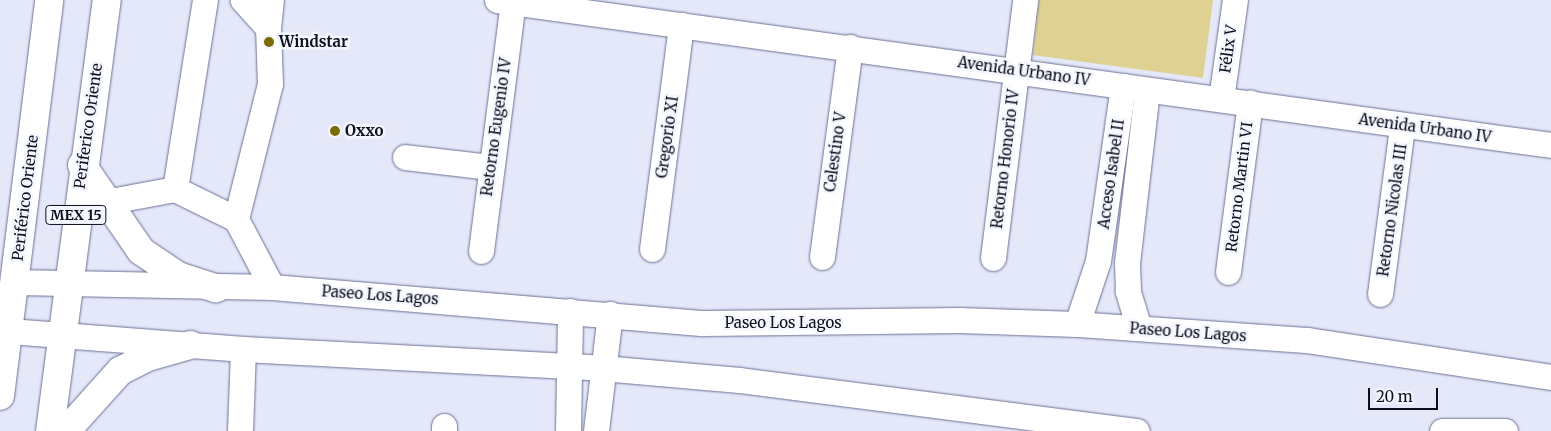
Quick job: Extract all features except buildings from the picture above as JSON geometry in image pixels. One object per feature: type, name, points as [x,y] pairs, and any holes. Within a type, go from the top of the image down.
[{"type":"highway","name":"Periférico Oriente","points":[[0,396],[49,0]]},
{"type":"highway","name":"Periferico Oriente","points":[[50,431],[82,165],[106,0]]},
{"type":"highway","points":[[82,165],[105,202],[141,251],[178,276],[216,288]]},
{"type":"highway","points":[[66,431],[120,371],[148,356],[190,345]]},
{"type":"street","points":[[175,189],[205,0]]},
{"type":"street","points":[[243,0],[268,28]]},
{"type":"street","points":[[236,219],[270,84],[268,28],[271,0]]},
{"type":"street","name":"Retorno Honorio IV","points":[[993,258],[1025,0]]},
{"type":"street","name":"Félix V","points":[[1221,99],[1235,0]]},
{"type":"street","name":"Avenida Urbano IV","points":[[505,1],[1016,68],[1135,88],[1250,102],[1402,126],[1551,144]]},
{"type":"street","name":"Retorno Eugenio IV","points":[[480,251],[490,167],[505,1]]},
{"type":"street","name":"Gregorio XI","points":[[652,249],[681,25]]},
{"type":"street","name":"Celestino V","points":[[822,257],[850,47]]},
{"type":"street","name":"Acceso Isabel II","points":[[1077,324],[1098,261],[1135,88]]},
{"type":"street","name":"Acceso Isabel II","points":[[1135,88],[1127,263],[1128,291],[1139,328]]},
{"type":"street","name":"Retorno Martin VI","points":[[1228,272],[1250,102]]},
{"type":"street","name":"Retorno Nicolas III","points":[[1380,294],[1402,126]]},
{"type":"street","points":[[405,157],[490,167]]},
{"type":"street","points":[[105,202],[175,189],[236,219],[272,287]]},
{"type":"street","points":[[1098,261],[1127,263]]},
{"type":"street","name":"Paseo Los Lagos","points":[[14,282],[67,286],[272,287],[704,323],[959,320],[1077,324],[1307,340],[1551,377]]},
{"type":"street","points":[[568,431],[570,311]]},
{"type":"street","points":[[596,431],[602,368],[610,314]]},
{"type":"street","points":[[9,331],[61,333],[243,349],[602,368],[739,380],[1137,431]]},
{"type":"street","points":[[240,431],[243,349]]},
{"type":"street","points":[[1442,431],[1505,431]]},
{"type":"shaded area","points":[[1039,0],[1213,0],[1203,78],[1033,55]]},
{"type":"place","name":"Windstar","points":[[269,42]]},
{"type":"place","name":"Oxxo","points":[[335,131]]}]
